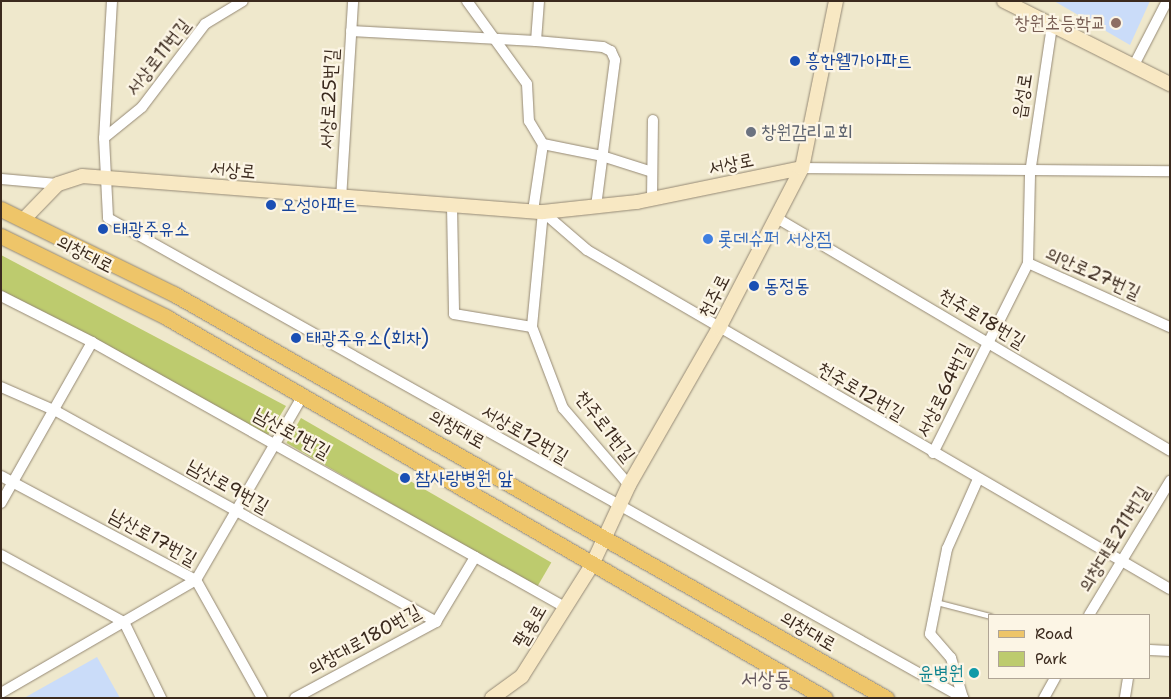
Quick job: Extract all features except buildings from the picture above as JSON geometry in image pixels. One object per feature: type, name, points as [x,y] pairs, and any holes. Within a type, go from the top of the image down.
[{"type":"main road","name":"천주로","points":[[592,565],[621,509],[629,485],[719,328],[802,168],[836,1]]},
{"type":"main road","points":[[1004,1],[1170,84]]},
{"type":"main road","name":"서상로","points":[[25,218],[58,184],[82,176],[104,176],[341,199],[538,212],[652,199],[802,168]]},
{"type":"main road","name":"의창대로","points":[[1,209],[25,218],[174,294],[608,536],[886,698]]},
{"type":"main road","name":"의창대로","points":[[1,236],[166,318],[301,399],[825,698]]},
{"type":"main road","name":"팔용로","points":[[492,698],[522,676],[563,606],[592,565]]},
{"type":"street","name":"서상로11번길","points":[[104,176],[104,138],[112,1]]},
{"type":"street","name":"서상로11번길","points":[[104,138],[142,107],[205,24],[243,1]]},
{"type":"street","name":"서상로25번길","points":[[341,199],[353,1]]},
{"type":"street","points":[[467,1],[527,84],[529,121],[543,144],[602,156],[652,172]]},
{"type":"street","points":[[536,40],[539,1]]},
{"type":"street","points":[[1134,65],[1167,1]]},
{"type":"street","name":"읍성로","points":[[1030,173],[1052,25]]},
{"type":"street","points":[[351,31],[536,40],[610,51],[615,60],[596,206]]},
{"type":"street","points":[[652,199],[653,120]]},
{"type":"street","name":"천주로1번길","points":[[543,144],[532,327],[563,408],[629,485]]},
{"type":"street","name":"서상로","points":[[802,168],[1030,173],[1170,171]]},
{"type":"street","name":"서상로64번길","points":[[933,453],[1028,263],[1030,173]]},
{"type":"street","name":"서상로12번길","points":[[104,176],[108,218],[621,509],[963,698]]},
{"type":"street","points":[[1,179],[58,184]]},
{"type":"street","points":[[452,206],[454,314],[532,327]]},
{"type":"street","name":"천주로12번길","points":[[538,212],[587,250],[933,453],[1170,589]]},
{"type":"street","name":"천주로18번길","points":[[775,217],[988,341],[1170,451]]},
{"type":"street","name":"의안로27번길","points":[[1028,263],[1170,327]]},
{"type":"street","name":"남산로1번길","points":[[1,296],[92,342],[563,606]]},
{"type":"street","points":[[1,503],[56,411],[92,342]]},
{"type":"street","name":"남산로9번길","points":[[1,387],[56,411],[436,622]]},
{"type":"street","points":[[1,693],[196,580],[236,510],[277,445],[301,399]]},
{"type":"street","name":"남산로17번길","points":[[1,476],[14,481],[196,580],[262,698]]},
{"type":"street","name":"서상로12번길","points":[[963,698],[951,658],[930,634],[948,549],[978,479]]},
{"type":"street","name":"의창대로211번길","points":[[1090,614],[1120,559],[1170,481]]},
{"type":"street","points":[[1,556],[124,622],[162,698]]},
{"type":"street","name":"의창대로180번길","points":[[295,698],[436,622],[476,557]]},
{"type":"street","points":[[1151,650],[1170,651]]},
{"type":"street","points":[[1044,698],[1054,679]]},
{"type":"street","points":[[1125,697],[1128,679]]},
{"type":"lane","points":[[936,602],[988,615]]},
{"type":"shaded area","name":"창원초등학교","points":[[1054,1],[1150,1],[1130,45]]},
{"type":"shaded area","points":[[97,657],[120,698],[24,698]]},
{"type":"green space","points":[[1,255],[286,406],[268,435],[1,290]]},
{"type":"green space","points":[[301,418],[551,562],[537,588],[286,443]]},
{"type":"place","name":"창원초등학교","points":[[1116,23]]},
{"type":"place","name":"흥한웰가아파트","points":[[795,61]]},
{"type":"place","name":"창원감리교회","points":[[751,132]]},
{"type":"place","name":"오성아파트","points":[[271,205]]},
{"type":"place","name":"태광주유소","points":[[103,229]]},
{"type":"place","name":"롯데슈퍼 서상점","points":[[708,239]]},
{"type":"place","name":"동정동","points":[[754,286]]},
{"type":"place","name":"태광주유소(회차)","points":[[296,338]]},
{"type":"place","name":"참사랑병원 앞","points":[[405,478]]},
{"type":"place","name":"윤병원","points":[[974,673]]},
{"type":"district","name":"서상동","points":[[766,679]]}]
